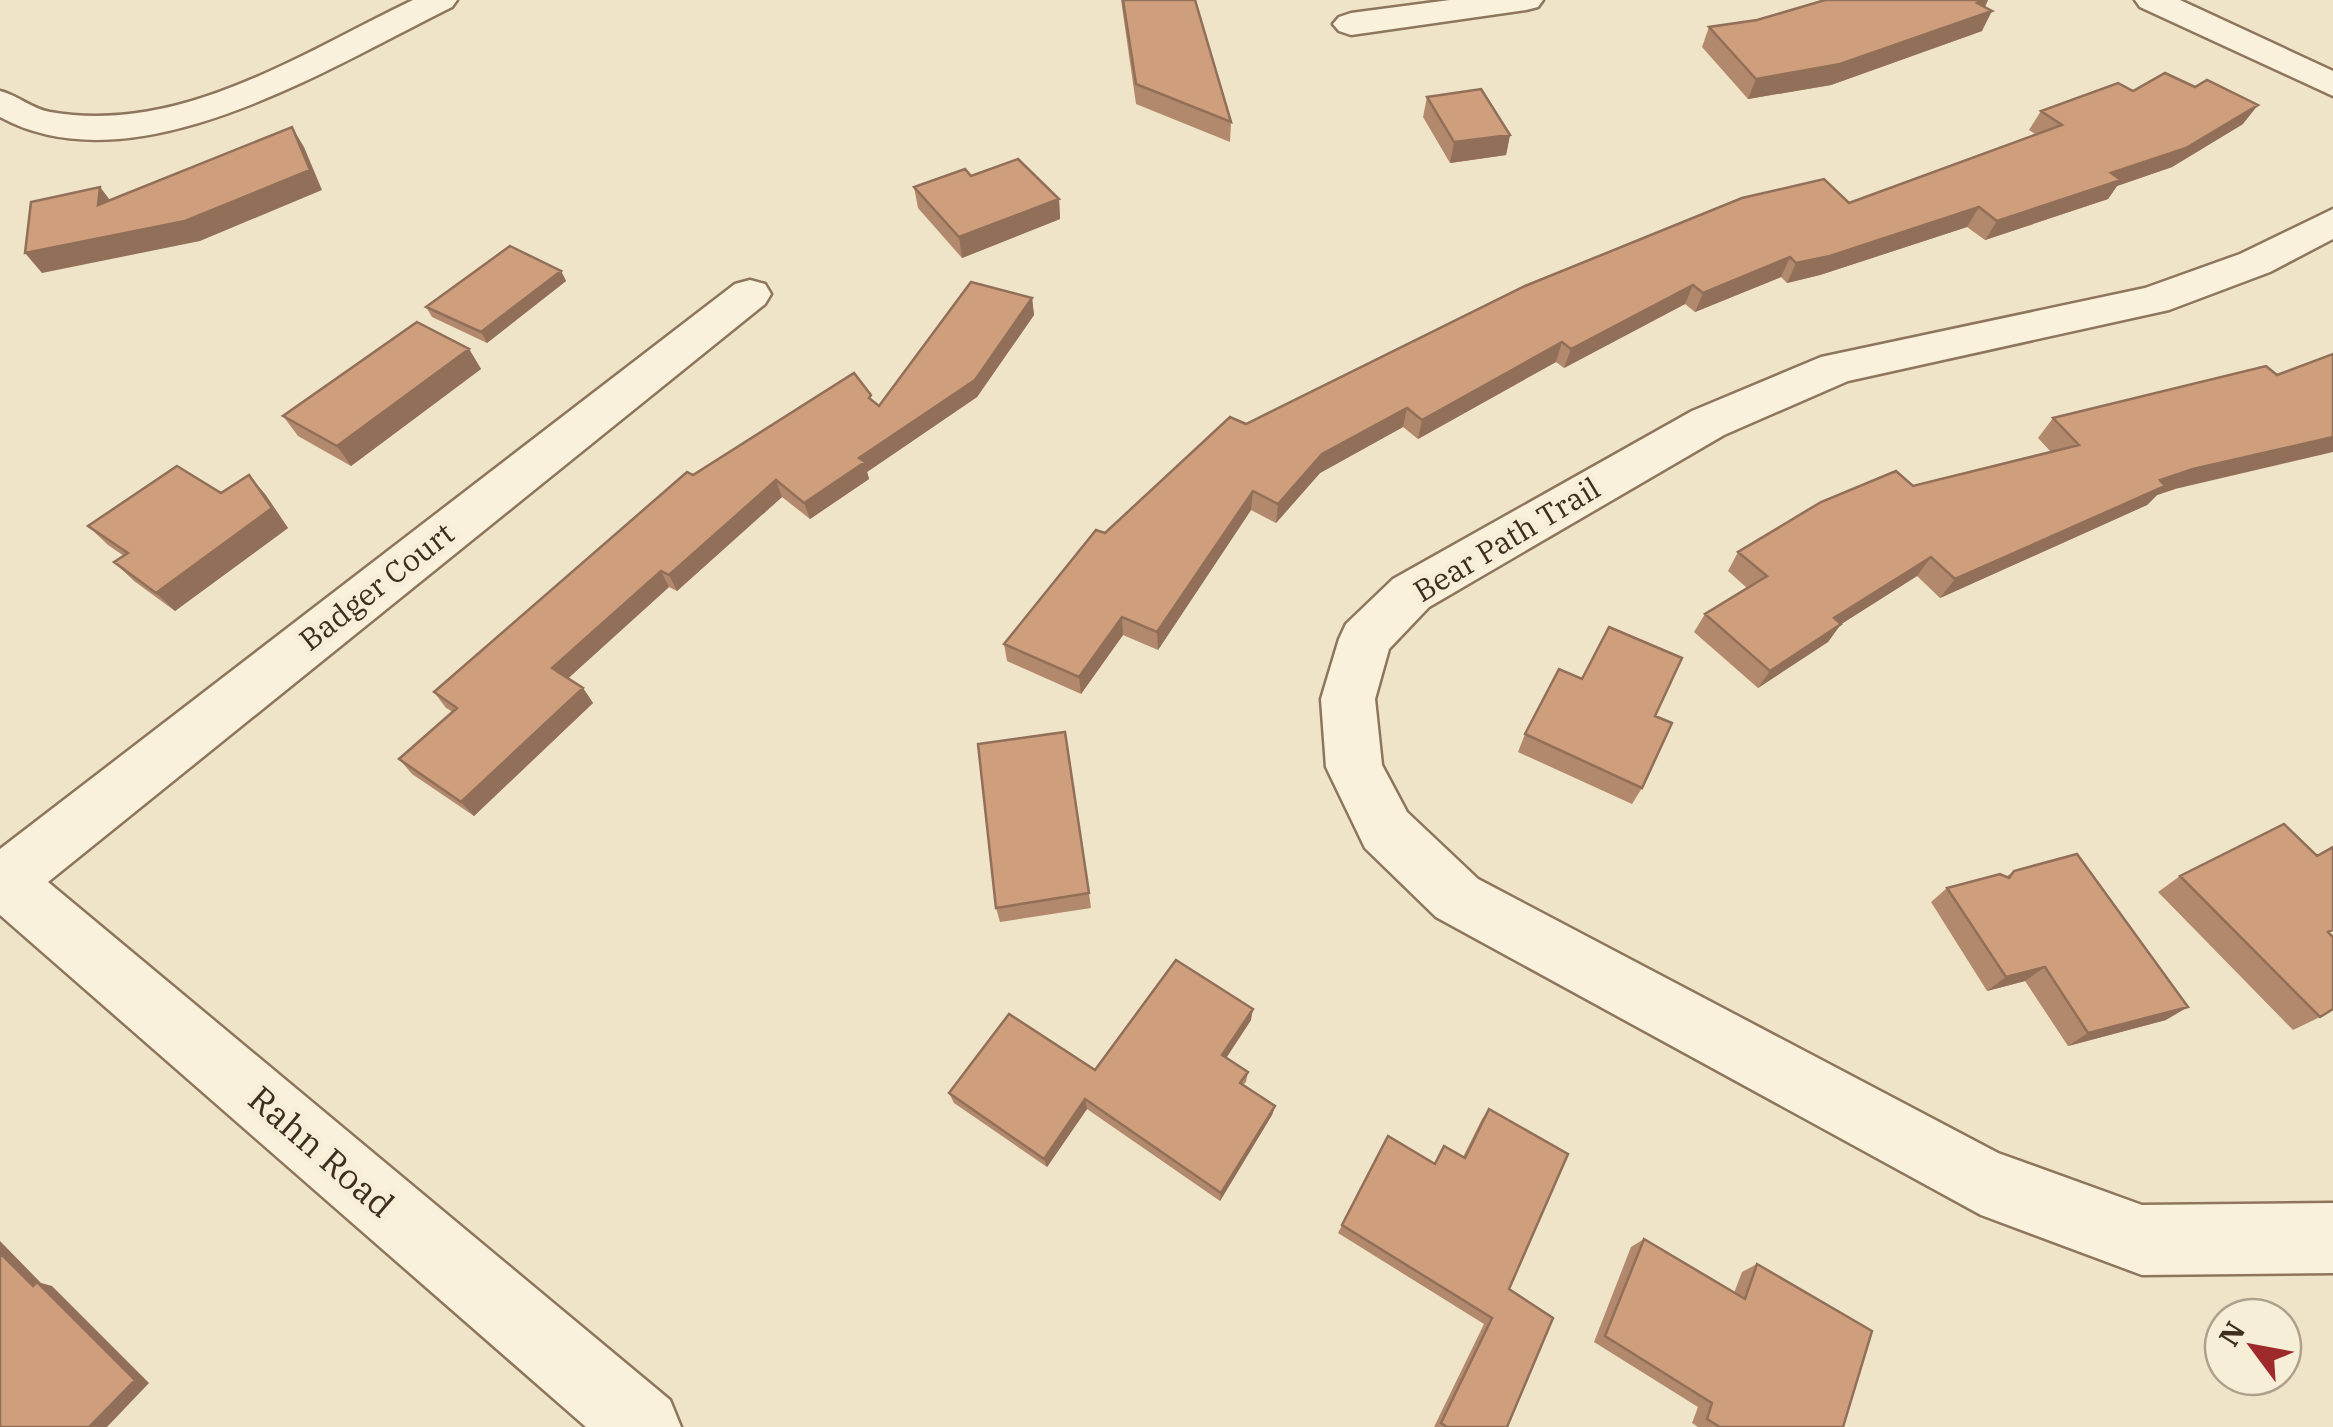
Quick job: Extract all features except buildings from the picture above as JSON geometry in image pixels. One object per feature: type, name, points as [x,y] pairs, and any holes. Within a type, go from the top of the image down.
[{"type":"street","points":[[0,102],[37,122],[123,128],[224,105],[440,0]]},
{"type":"street","points":[[1351,24],[1526,0]]},
{"type":"street","points":[[2152,0],[2333,86]]},
{"type":"street","name":"Bear Path Trail","points":[[2333,222],[2255,263],[2154,300],[1837,368],[1708,423],[1411,593],[1365,640],[1348,699],[1354,768],[1386,830],[1457,898],[1981,1181],[2142,1240],[2333,1238]]},
{"type":"street","name":"Badger Court","points":[[2,879],[750,294]]},
{"type":"street","name":"Rahn Road","points":[[2,879],[643,1427]]}]
